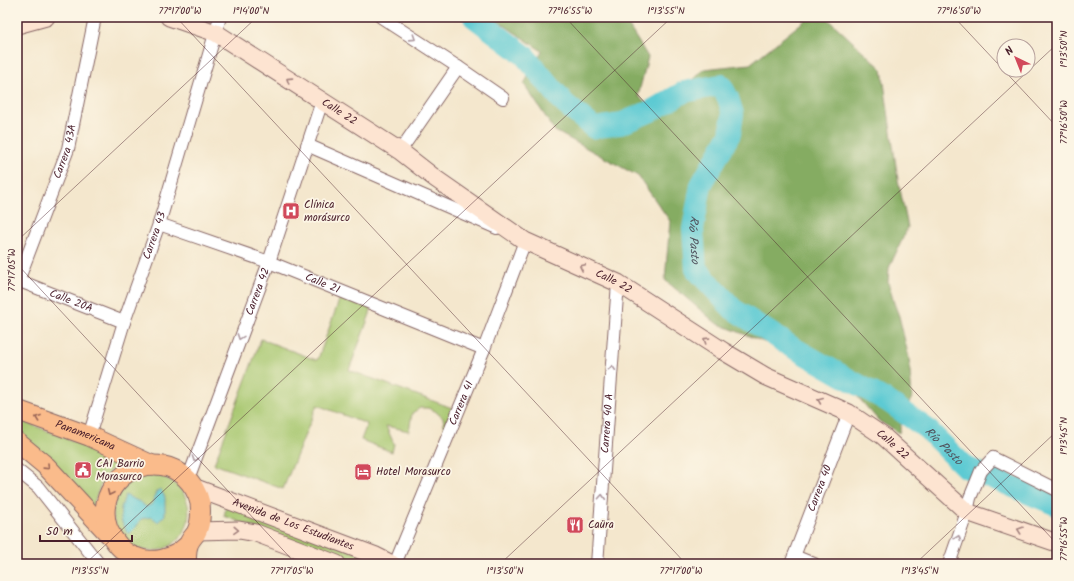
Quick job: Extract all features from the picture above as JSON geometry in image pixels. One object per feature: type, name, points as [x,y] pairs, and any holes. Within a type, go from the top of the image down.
[{"type":"main road","name":"Panamericana","points":[[17,410],[89,436],[152,465]]},
{"type":"main road","points":[[17,442],[46,466],[115,542],[132,564]]},
{"type":"main road","points":[[186,564],[192,538],[201,516],[200,501],[191,483],[177,471],[165,466],[152,465],[138,467],[125,473],[115,483],[108,495],[105,509],[106,523],[115,542],[132,556],[146,560],[162,560],[176,554],[192,538]]},
{"type":"street","points":[[17,25],[46,17]]},
{"type":"street","name":"Carrera 43A","points":[[18,281],[68,149],[95,17]]},
{"type":"street","name":"Calle 22","points":[[169,17],[218,25],[322,101],[400,151],[436,179],[525,241],[618,284],[765,376],[849,413],[883,436],[968,505],[1057,543]]},
{"type":"street","points":[[380,17],[503,98]]},
{"type":"street","name":"Carrera 43","points":[[89,436],[124,322],[159,224],[218,25]]},
{"type":"street","points":[[400,151],[458,67]]},
{"type":"street","name":"Carrera 42","points":[[191,483],[269,262],[322,101]]},
{"type":"street","points":[[307,145],[525,241]]},
{"type":"street","name":"Calle 21","points":[[159,224],[269,262],[484,349]]},
{"type":"street","name":"Carrera 41","points":[[395,564],[484,349],[525,241]]},
{"type":"street","name":"Calle 20A","points":[[18,281],[124,322]]},
{"type":"street","name":"Carrera 40 A","points":[[598,564],[618,284]]},
{"type":"street","name":"Carrera 40","points":[[793,560],[849,413]]},
{"type":"street","points":[[949,564],[968,505],[981,471],[993,458],[1057,490]]},
{"type":"street","points":[[17,470],[38,487],[99,564]]},
{"type":"street","name":"Avenida de Los Estudiantes","points":[[191,483],[392,564]]},
{"type":"street","name":"Avenida de Los Estudiantes","points":[[192,538],[239,530],[256,533],[337,564]]},
{"type":"street","points":[[793,560],[814,564]]},
{"type":"green space","points":[[492,17],[623,17],[648,57],[638,96],[658,111],[704,69],[750,64],[809,17],[826,17],[882,69],[898,180],[908,227],[889,268],[888,282],[899,316],[909,358],[912,397],[903,417],[899,433],[879,421],[842,379],[769,344],[716,323],[665,280],[670,221],[638,176],[555,131],[524,84],[542,51]]},
{"type":"green space","points":[[341,295],[371,306],[370,314],[349,370],[452,408],[445,429],[443,418],[435,411],[428,408],[420,408],[412,413],[409,431],[386,426],[394,444],[392,452],[361,440],[367,424],[317,405],[283,489],[214,464],[261,339],[316,360],[318,359]]},
{"type":"green space","points":[[17,419],[128,462],[110,471],[102,482],[92,507],[17,433]]},
{"type":"green space","points":[[151,475],[165,478],[178,486],[186,499],[189,513],[186,527],[178,540],[165,548],[151,551],[137,548],[124,540],[116,527],[113,513],[116,499],[124,486],[137,478]]},
{"type":"green space","points":[[227,504],[387,564],[353,564],[224,516]]},
{"type":"water","points":[[160,489],[165,497],[165,515],[158,522],[152,517],[141,519],[129,534],[123,526],[121,519],[121,508],[125,495],[140,502],[146,507],[152,504],[156,492]]},
{"type":"waterway","name":"Río Pasto","points":[[474,17],[524,55],[565,104],[594,128],[620,124],[651,111],[684,92],[721,85],[728,98],[733,114],[730,134],[701,185],[693,229],[696,269],[733,309],[792,347],[889,402],[927,429],[965,467],[1057,505]]},
{"type":"place","name":"Clínica morásurco","points":[[291,211]]},
{"type":"place","name":"CAI Barrio Morasurco","points":[[83,470]]},
{"type":"place","name":"Hotel Morasurco","points":[[363,472]]},
{"type":"place","name":"Caüra","points":[[575,525]]}]
